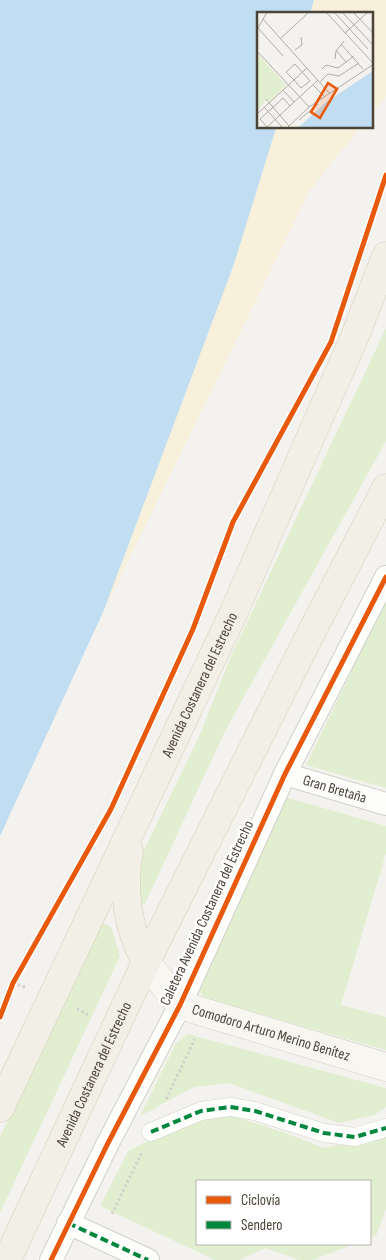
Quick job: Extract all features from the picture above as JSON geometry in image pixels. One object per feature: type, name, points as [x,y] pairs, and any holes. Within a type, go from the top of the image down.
[{"type":"main road","name":"Avenida Costanera del Estrecho","points":[[0,1108],[232,616],[355,336],[386,256]]},
{"type":"main road","name":"Avenida Costanera del Estrecho","points":[[7,1260],[146,962],[308,638],[386,488]]},
{"type":"main road","points":[[132,828],[126,867],[127,904],[135,936],[146,962]]},
{"type":"main road","name":"Comodoro Arturo Merino Benítez","points":[[146,962],[180,1004],[386,1067]]},
{"type":"street","name":"Caletera Avenida Costanera del Estrecho","points":[[51,1260],[180,1004],[285,774],[386,577]]},
{"type":"street","name":"Gran Bretaña","points":[[285,774],[386,804]]},
{"type":"street","points":[[151,1132],[201,1111],[230,1107],[255,1111],[324,1133],[355,1137],[386,1128]]},
{"type":"street","points":[[68,1223],[148,1260]]},
{"type":"path","points":[[10,991],[18,974]]},
{"type":"green space","points":[[386,328],[386,441],[225,731],[145,904],[136,902],[138,863],[201,732],[230,658]]},
{"type":"green space","points":[[386,600],[386,788],[306,765]]},
{"type":"green space","points":[[285,797],[386,826],[386,853],[341,1005],[386,1017],[386,1050],[203,998],[199,988]]},
{"type":"green space","points":[[101,922],[111,927],[120,956],[0,1213],[0,1137]]},
{"type":"green space","points":[[188,1034],[386,1088],[386,1107],[374,1115],[339,1123],[229,1083],[194,1087],[140,1116],[176,1043]]},
{"type":"green space","points":[[222,1113],[283,1132],[324,1148],[386,1136],[386,1209],[376,1236],[371,1238],[371,1180],[196,1180],[196,1245],[352,1245],[312,1260],[299,1260],[266,1248],[239,1260],[215,1260],[100,1206],[128,1151],[184,1123]]},
{"type":"sand","points":[[314,0],[386,0],[386,96],[374,111],[374,12],[311,12]]},
{"type":"sand","points":[[276,129],[359,129],[310,190],[104,610],[234,264]]},
{"type":"water","points":[[0,0],[314,0],[311,12],[257,12],[257,129],[276,129],[234,264],[104,610],[0,836]]},
{"type":"marked path","points":[[151,1132],[201,1111],[230,1107],[255,1111],[324,1133],[355,1137],[386,1128]]},
{"type":"marked path","points":[[68,1223],[148,1260]]},
{"type":"cycle path","points":[[0,1017],[13,983],[111,809],[193,629],[233,522],[331,342],[386,175]]},
{"type":"cycle path","points":[[51,1260],[107,1145],[180,1005],[285,774],[386,577]]}]
